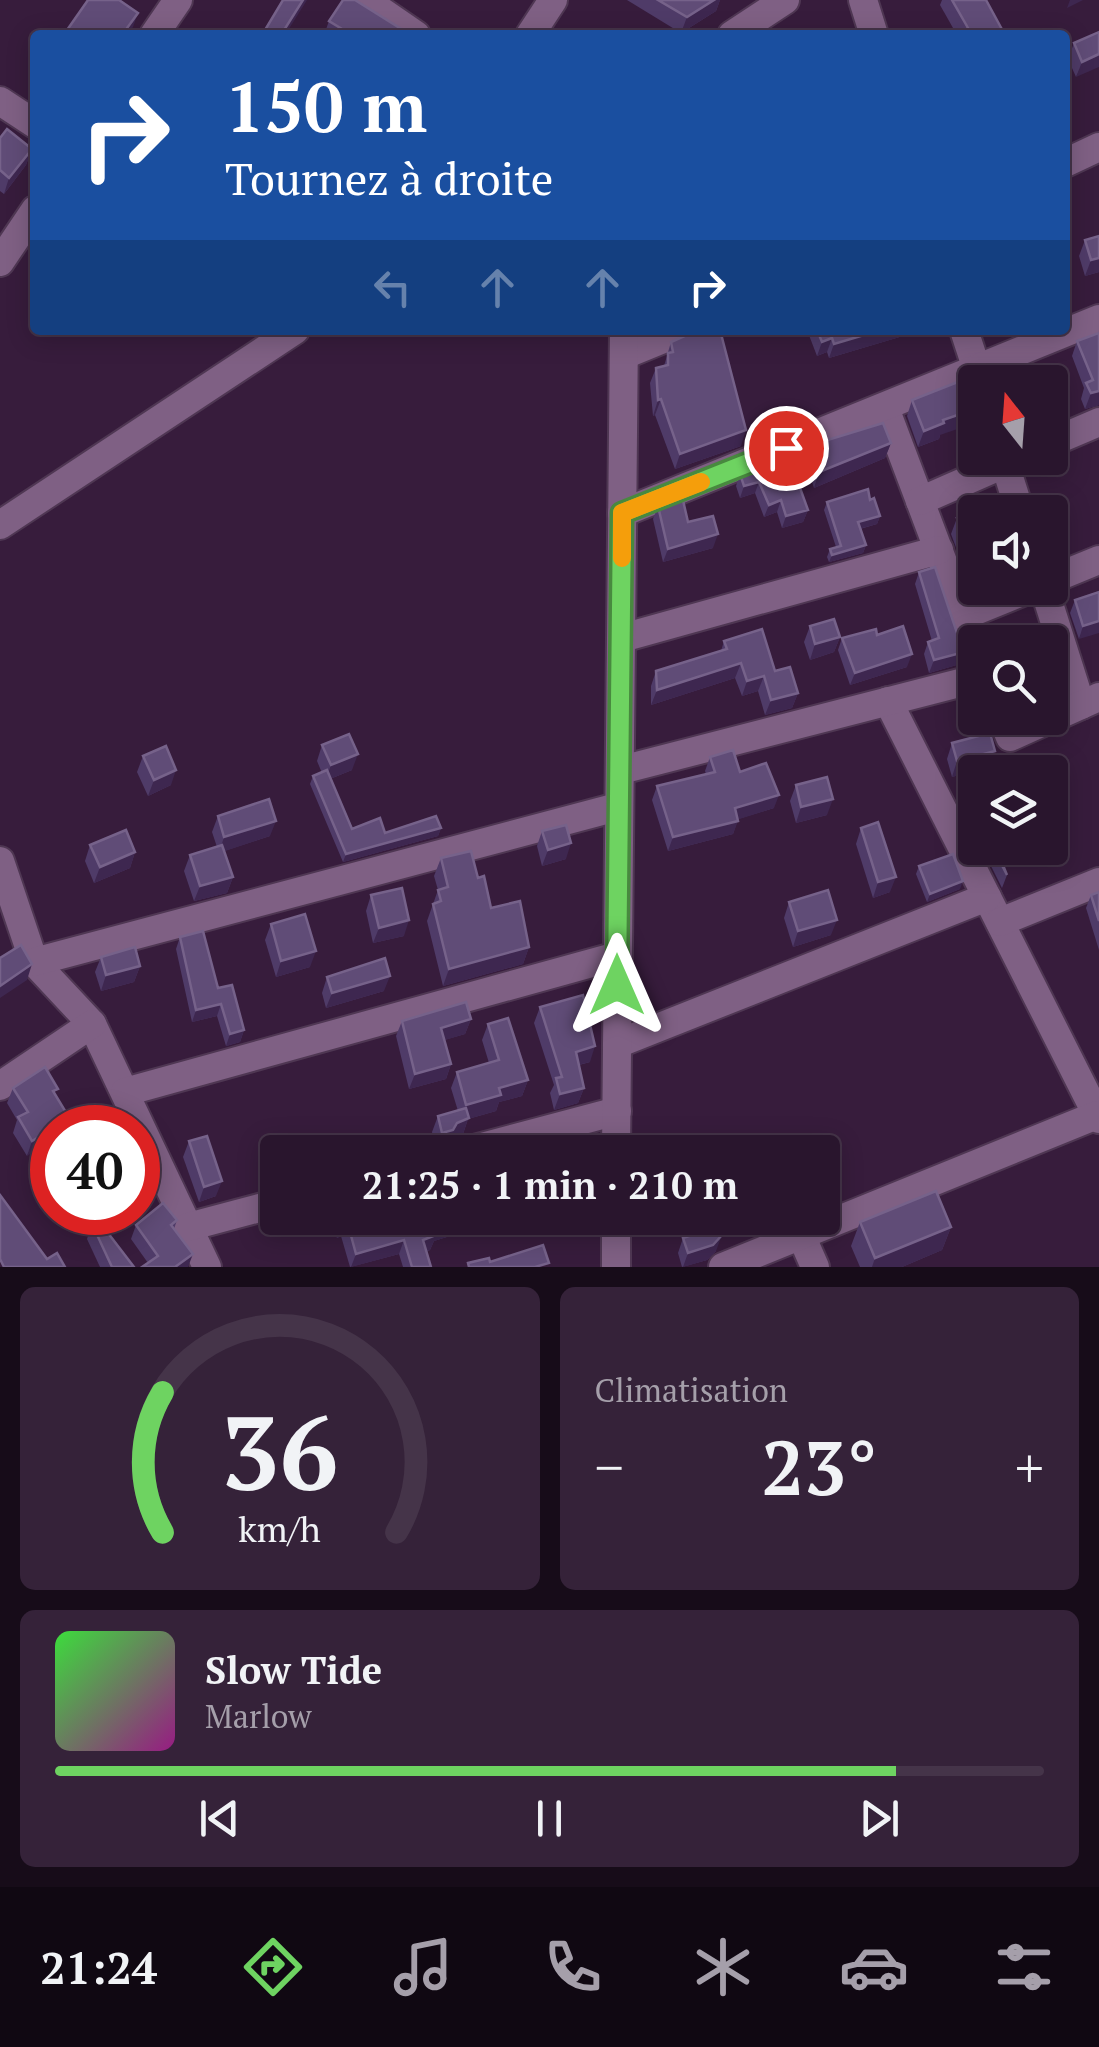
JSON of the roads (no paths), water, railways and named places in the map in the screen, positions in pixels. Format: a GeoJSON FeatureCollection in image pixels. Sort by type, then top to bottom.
{"type":"FeatureCollection","features":[{"type":"Feature","properties":{"kind":"street"},"geometry":{"type":"LineString","coordinates":[[365,0],[409,30]]}},
{"type":"Feature","properties":{"kind":"street"},"geometry":{"type":"LineString","coordinates":[[533,30],[553,0]]}},
{"type":"Feature","properties":{"kind":"street"},"geometry":{"type":"LineString","coordinates":[[740,30],[785,0]]}},
{"type":"Feature","properties":{"kind":"street"},"geometry":{"type":"LineString","coordinates":[[864,0],[873,30]]}},
{"type":"Feature","properties":{"kind":"street"},"geometry":{"type":"LineString","coordinates":[[0,101],[30,121]]}},
{"type":"Feature","properties":{"kind":"street"},"geometry":{"type":"LineString","coordinates":[[1070,160],[1099,147]]}},
{"type":"Feature","properties":{"kind":"street"},"geometry":{"type":"LineString","coordinates":[[0,262],[30,217]]}},
{"type":"Feature","properties":{"kind":"street"},"geometry":{"type":"LineString","coordinates":[[1070,333],[1099,319]]}},
{"type":"Feature","properties":{"kind":"street"},"geometry":{"type":"LineString","coordinates":[[0,524],[287,335]]}},
{"type":"Feature","properties":{"kind":"street"},"geometry":{"type":"LineString","coordinates":[[616,1135],[624,342],[660,335]]}},
{"type":"Feature","properties":{"kind":"street"},"geometry":{"type":"LineString","coordinates":[[966,335],[975,365]]}},
{"type":"Feature","properties":{"kind":"street"},"geometry":{"type":"LineString","coordinates":[[1004,365],[1066,335]]}},
{"type":"Feature","properties":{"kind":"street"},"geometry":{"type":"LineString","coordinates":[[622,513],[885,408],[958,384]]}},
{"type":"Feature","properties":{"kind":"street"},"geometry":{"type":"LineString","coordinates":[[885,408],[966,625]]}},
{"type":"Feature","properties":{"kind":"street"},"geometry":{"type":"LineString","coordinates":[[1068,436],[1099,422]]}},
{"type":"Feature","properties":{"kind":"street"},"geometry":{"type":"LineString","coordinates":[[920,500],[974,475]]}},
{"type":"Feature","properties":{"kind":"street"},"geometry":{"type":"LineString","coordinates":[[622,638],[938,550]]}},
{"type":"Feature","properties":{"kind":"street"},"geometry":{"type":"LineString","coordinates":[[1068,573],[1099,560]]}},
{"type":"Feature","properties":{"kind":"street"},"geometry":{"type":"LineString","coordinates":[[963,616],[990,605]]}},
{"type":"Feature","properties":{"kind":"street"},"geometry":{"type":"LineString","coordinates":[[1051,605],[1090,701]]}},
{"type":"Feature","properties":{"kind":"street"},"geometry":{"type":"LineString","coordinates":[[621,770],[958,683]]}},
{"type":"Feature","properties":{"kind":"street"},"geometry":{"type":"LineString","coordinates":[[723,1267],[1098,1117],[888,701]]}},
{"type":"Feature","properties":{"kind":"street"},"geometry":{"type":"LineString","coordinates":[[34,962],[617,807]]}},
{"type":"Feature","properties":{"kind":"street"},"geometry":{"type":"LineString","coordinates":[[0,861],[34,962],[92,1024],[207,1267]]}},
{"type":"Feature","properties":{"kind":"street"},"geometry":{"type":"LineString","coordinates":[[1000,922],[1099,882]]}},
{"type":"Feature","properties":{"kind":"street"},"geometry":{"type":"LineString","coordinates":[[617,1044],[987,897]]}},
{"type":"Feature","properties":{"kind":"street"},"geometry":{"type":"LineString","coordinates":[[124,1092],[617,956]]}},
{"type":"Feature","properties":{"kind":"street"},"geometry":{"type":"LineString","coordinates":[[0,1086],[92,1024]]}},
{"type":"Feature","properties":{"kind":"street"},"geometry":{"type":"LineString","coordinates":[[526,1135],[616,1111]]}},
{"type":"Feature","properties":{"kind":"street"},"geometry":{"type":"LineString","coordinates":[[188,1228],[260,1208]]}},
{"type":"Feature","properties":{"kind":"street"},"geometry":{"type":"LineString","coordinates":[[616,1235],[616,1267]]}},
{"type":"Feature","properties":{"kind":"street"},"geometry":{"type":"LineString","coordinates":[[801,1236],[815,1267]]}}]}
